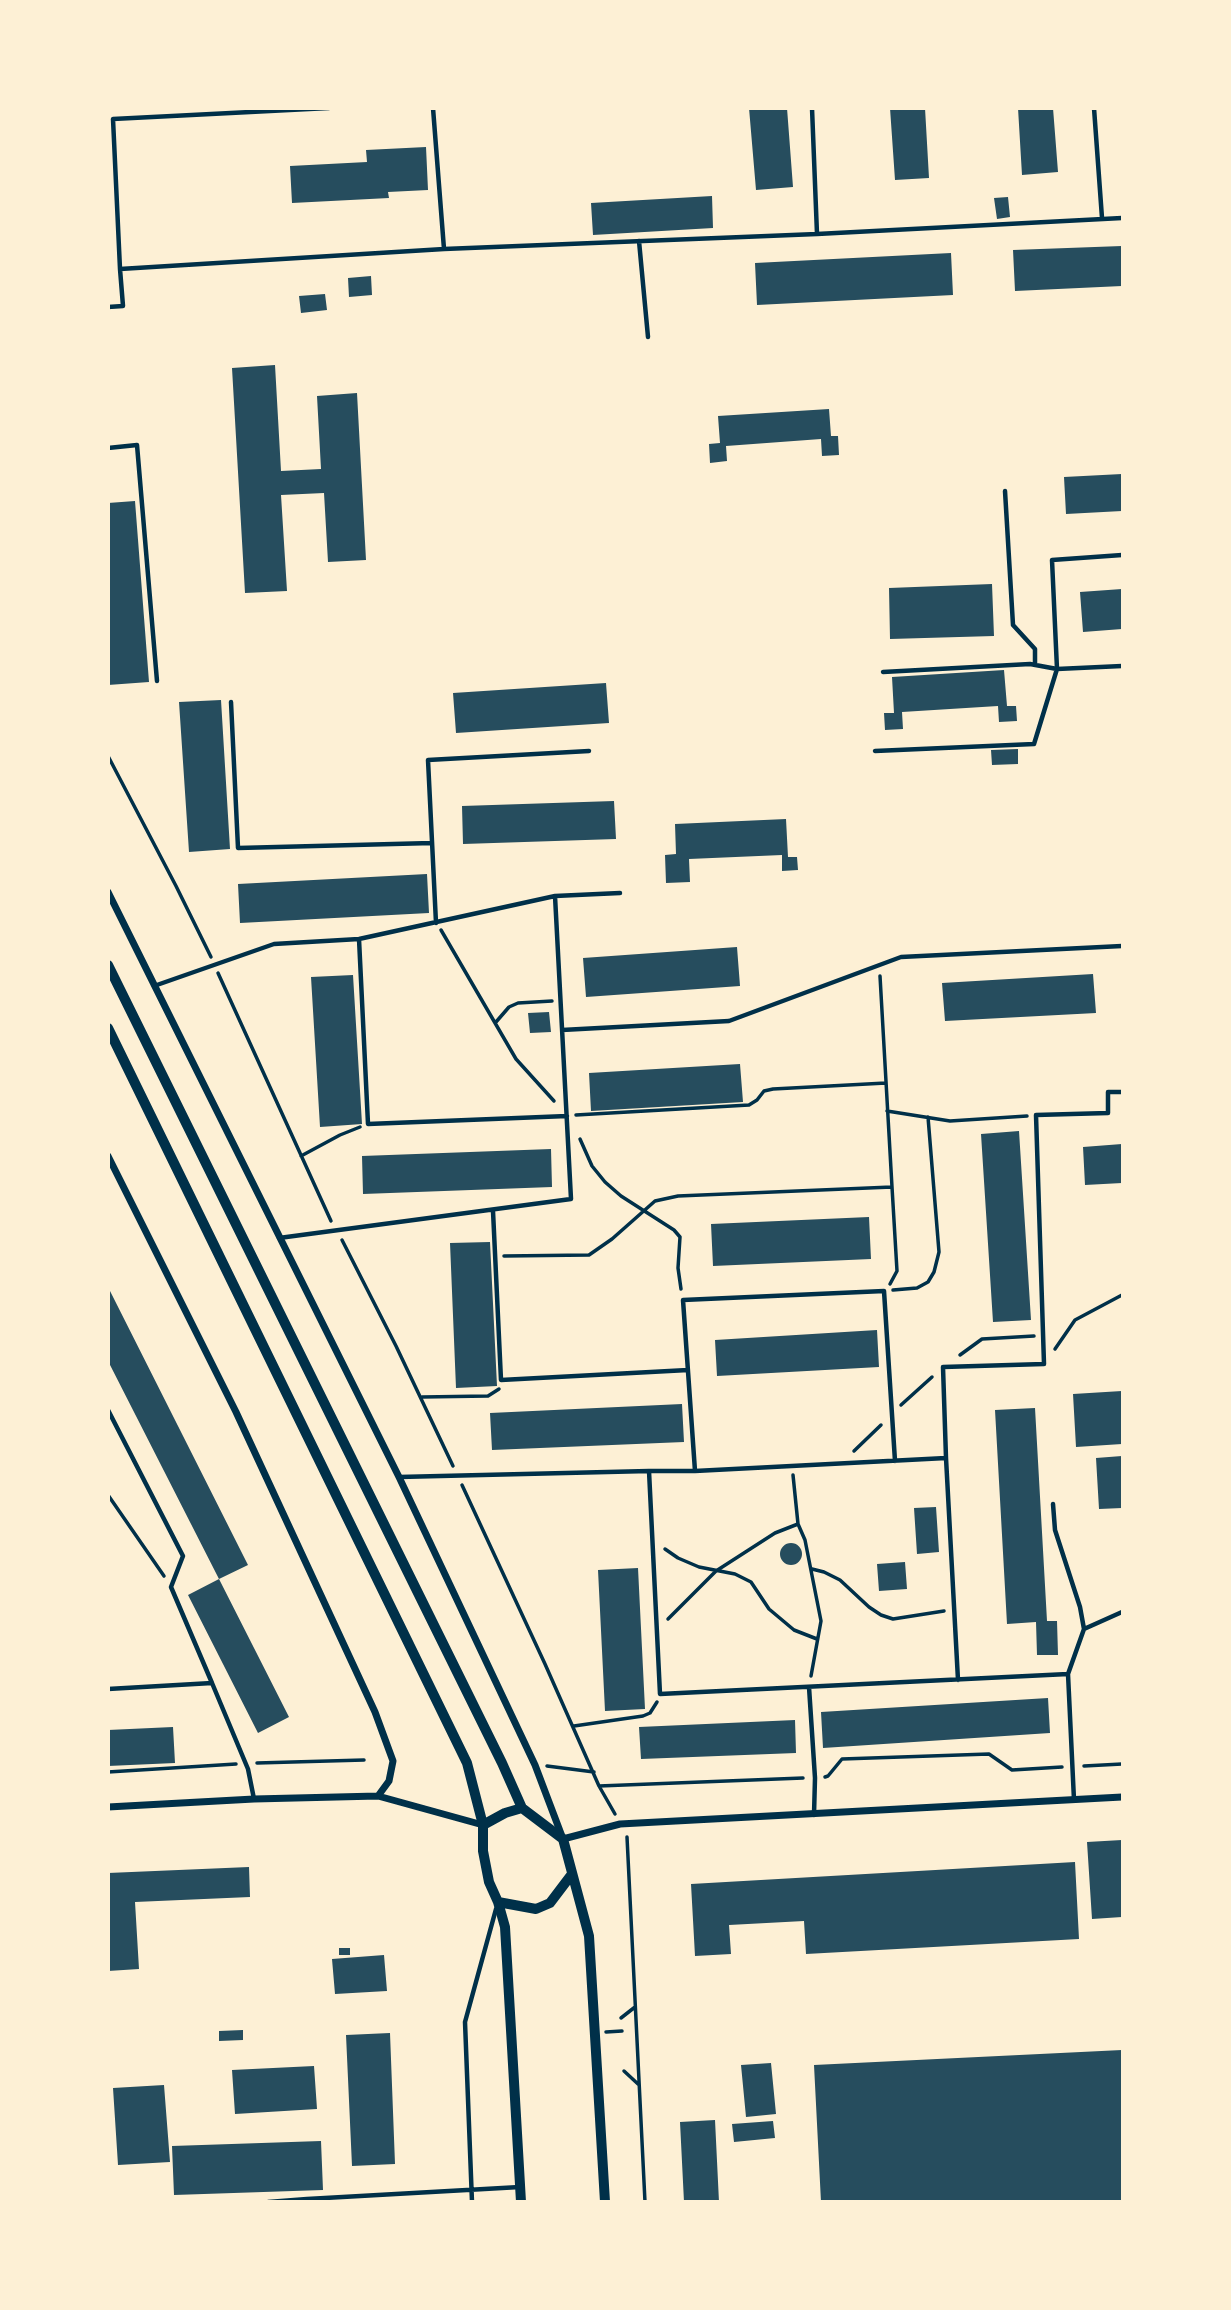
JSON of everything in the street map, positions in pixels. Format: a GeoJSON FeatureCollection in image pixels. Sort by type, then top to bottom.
{"type":"FeatureCollection","features":[{"type":"Feature","properties":{"kind":"street"},"geometry":{"type":"LineString","coordinates":[[108,892],[399,1477],[535,1765],[563,1839],[589,1936],[605,2202]]}},
{"type":"Feature","properties":{"kind":"street"},"geometry":{"type":"LineString","coordinates":[[108,965],[522,1808],[563,1839]]}},
{"type":"Feature","properties":{"kind":"street"},"geometry":{"type":"LineString","coordinates":[[108,1028],[467,1763],[482,1825],[483,1851],[489,1882],[505,1927],[521,2202]]}},
{"type":"Feature","properties":{"kind":"street"},"geometry":{"type":"LineString","coordinates":[[108,1156],[242,1424],[375,1712],[393,1761],[389,1781],[378,1796]]}},
{"type":"Feature","properties":{"kind":"street"},"geometry":{"type":"LineString","coordinates":[[108,1807],[378,1796],[482,1825],[505,1812],[522,1808]]}},
{"type":"Feature","properties":{"kind":"street"},"geometry":{"type":"LineString","coordinates":[[563,1839],[620,1824],[1122,1797]]}},
{"type":"Feature","properties":{"kind":"street"},"geometry":{"type":"LineString","coordinates":[[498,1902],[536,1909],[550,1903],[572,1874]]}},
{"type":"Feature","properties":{"kind":"lane"},"geometry":{"type":"LineString","coordinates":[[108,307],[123,306],[113,119],[329,108]]}},
{"type":"Feature","properties":{"kind":"lane"},"geometry":{"type":"LineString","coordinates":[[433,108],[444,248]]}},
{"type":"Feature","properties":{"kind":"lane"},"geometry":{"type":"LineString","coordinates":[[812,108],[817,234]]}},
{"type":"Feature","properties":{"kind":"lane"},"geometry":{"type":"LineString","coordinates":[[1094,108],[1102,218]]}},
{"type":"Feature","properties":{"kind":"lane"},"geometry":{"type":"LineString","coordinates":[[120,269],[444,248],[817,234],[1122,218]]}},
{"type":"Feature","properties":{"kind":"lane"},"geometry":{"type":"LineString","coordinates":[[639,241],[648,337]]}},
{"type":"Feature","properties":{"kind":"lane"},"geometry":{"type":"LineString","coordinates":[[108,448],[137,445],[157,681]]}},
{"type":"Feature","properties":{"kind":"lane"},"geometry":{"type":"LineString","coordinates":[[1005,491],[1013,625],[1035,649],[1035,665]]}},
{"type":"Feature","properties":{"kind":"lane"},"geometry":{"type":"LineString","coordinates":[[875,751],[1034,744],[1057,669],[1052,559],[1122,555]]}},
{"type":"Feature","properties":{"kind":"lane"},"geometry":{"type":"LineString","coordinates":[[883,673],[1035,665],[1057,669],[1122,666]]}},
{"type":"Feature","properties":{"kind":"lane"},"geometry":{"type":"LineString","coordinates":[[231,702],[238,848],[432,843]]}},
{"type":"Feature","properties":{"kind":"lane"},"geometry":{"type":"LineString","coordinates":[[436,923],[428,760],[589,751]]}},
{"type":"Feature","properties":{"kind":"lane"},"geometry":{"type":"LineString","coordinates":[[153,986],[274,944],[359,939],[555,897],[620,893]]}},
{"type":"Feature","properties":{"kind":"lane"},"geometry":{"type":"LineString","coordinates":[[278,1238],[571,1199],[555,897]]}},
{"type":"Feature","properties":{"kind":"lane"},"geometry":{"type":"LineString","coordinates":[[359,939],[368,1124],[567,1116]]}},
{"type":"Feature","properties":{"kind":"lane"},"geometry":{"type":"LineString","coordinates":[[562,1030],[729,1021],[901,957],[1122,946]]}},
{"type":"Feature","properties":{"kind":"lane"},"geometry":{"type":"LineString","coordinates":[[958,1680],[943,1367],[1044,1364],[1036,1115],[1108,1114],[1108,1092],[1122,1092]]}},
{"type":"Feature","properties":{"kind":"lane"},"geometry":{"type":"LineString","coordinates":[[493,1211],[501,1380],[688,1370]]}},
{"type":"Feature","properties":{"kind":"lane"},"geometry":{"type":"LineString","coordinates":[[695,1471],[683,1300],[884,1291],[895,1461]]}},
{"type":"Feature","properties":{"kind":"lane"},"geometry":{"type":"LineString","coordinates":[[108,1410],[183,1556],[171,1587],[248,1769],[254,1799]]}},
{"type":"Feature","properties":{"kind":"lane"},"geometry":{"type":"LineString","coordinates":[[399,1477],[695,1471],[946,1458]]}},
{"type":"Feature","properties":{"kind":"lane"},"geometry":{"type":"LineString","coordinates":[[649,1471],[660,1694],[1068,1674]]}},
{"type":"Feature","properties":{"kind":"lane"},"geometry":{"type":"LineString","coordinates":[[1053,1504],[1055,1530],[1080,1607],[1084,1629],[1068,1674],[1074,1800]]}},
{"type":"Feature","properties":{"kind":"lane"},"geometry":{"type":"LineString","coordinates":[[1084,1629],[1122,1612]]}},
{"type":"Feature","properties":{"kind":"lane"},"geometry":{"type":"LineString","coordinates":[[108,1689],[212,1683]]}},
{"type":"Feature","properties":{"kind":"lane"},"geometry":{"type":"LineString","coordinates":[[809,1687],[815,1778],[814,1815]]}},
{"type":"Feature","properties":{"kind":"lane"},"geometry":{"type":"LineString","coordinates":[[472,2202],[466,2022],[498,1902]]}},
{"type":"Feature","properties":{"kind":"lane"},"geometry":{"type":"LineString","coordinates":[[268,2202],[520,2187]]}},
{"type":"Feature","properties":{"kind":"path"},"geometry":{"type":"LineString","coordinates":[[108,756],[214,965],[301,1156],[421,1397],[574,1726],[599,1786],[626,1835],[645,2202]]}},
{"type":"Feature","properties":{"kind":"path"},"geometry":{"type":"LineString","coordinates":[[436,923],[516,1059],[567,1116],[592,1166],[621,1196],[674,1230],[680,1237],[678,1268],[683,1300]]}},
{"type":"Feature","properties":{"kind":"path"},"geometry":{"type":"LineString","coordinates":[[879,965],[897,1271],[884,1291]]}},
{"type":"Feature","properties":{"kind":"path"},"geometry":{"type":"LineString","coordinates":[[496,1023],[509,1007],[518,1003],[561,1000]]}},
{"type":"Feature","properties":{"kind":"path"},"geometry":{"type":"LineString","coordinates":[[567,1116],[749,1105],[764,1091],[773,1089],[886,1083]]}},
{"type":"Feature","properties":{"kind":"path"},"geometry":{"type":"LineString","coordinates":[[887,1111],[965,1121],[1036,1115]]}},
{"type":"Feature","properties":{"kind":"path"},"geometry":{"type":"LineString","coordinates":[[884,1291],[917,1288],[928,1282],[934,1272],[939,1252],[928,1118]]}},
{"type":"Feature","properties":{"kind":"path"},"geometry":{"type":"LineString","coordinates":[[301,1156],[340,1135],[368,1124]]}},
{"type":"Feature","properties":{"kind":"path"},"geometry":{"type":"LineString","coordinates":[[495,1256],[589,1255],[612,1239],[654,1200],[678,1196],[892,1187]]}},
{"type":"Feature","properties":{"kind":"path"},"geometry":{"type":"LineString","coordinates":[[1044,1364],[1075,1320],[1122,1295]]}},
{"type":"Feature","properties":{"kind":"path"},"geometry":{"type":"LineString","coordinates":[[421,1397],[488,1396],[497,1392],[501,1380]]}},
{"type":"Feature","properties":{"kind":"path"},"geometry":{"type":"LineString","coordinates":[[793,1466],[798,1524],[806,1540],[821,1621],[809,1687]]}},
{"type":"Feature","properties":{"kind":"path"},"geometry":{"type":"LineString","coordinates":[[108,1495],[171,1587]]}},
{"type":"Feature","properties":{"kind":"path"},"geometry":{"type":"LineString","coordinates":[[657,1634],[678,1607],[716,1571],[775,1533],[798,1524]]}},
{"type":"Feature","properties":{"kind":"path"},"geometry":{"type":"LineString","coordinates":[[652,1540],[678,1558],[699,1567],[735,1574],[751,1582],[769,1609],[794,1630],[817,1639]]}},
{"type":"Feature","properties":{"kind":"path"},"geometry":{"type":"LineString","coordinates":[[812,1569],[840,1580],[881,1615],[893,1619],[954,1609]]}},
{"type":"Feature","properties":{"kind":"path"},"geometry":{"type":"LineString","coordinates":[[574,1726],[643,1716],[650,1713],[660,1694]]}},
{"type":"Feature","properties":{"kind":"path"},"geometry":{"type":"LineString","coordinates":[[599,1786],[815,1778],[828,1776],[842,1759],[989,1754],[1012,1770],[1122,1764]]}},
{"type":"Feature","properties":{"kind":"path"},"geometry":{"type":"LineString","coordinates":[[545,1766],[594,1772]]}},
{"type":"Feature","properties":{"kind":"path"},"geometry":{"type":"LineString","coordinates":[[621,2018],[635,2007]]}},
{"type":"Feature","properties":{"kind":"path"},"geometry":{"type":"LineString","coordinates":[[624,2071],[639,2085]]}},
{"type":"Feature","properties":{"kind":"building"},"geometry":{"type":"Polygon","coordinates":[[[749,108],[787,108],[793,187],[756,190],[749,108]]]}},
{"type":"Feature","properties":{"kind":"building"},"geometry":{"type":"Polygon","coordinates":[[[890,108],[925,108],[929,178],[895,180],[890,108]]]}},
{"type":"Feature","properties":{"kind":"building"},"geometry":{"type":"Polygon","coordinates":[[[1018,108],[1053,108],[1058,172],[1022,175],[1018,108]]]}},
{"type":"Feature","properties":{"kind":"building"},"geometry":{"type":"Polygon","coordinates":[[[426,147],[428,190],[388,192],[389,198],[292,203],[290,166],[367,162],[366,150],[426,147]]]}},
{"type":"Feature","properties":{"kind":"building"},"geometry":{"type":"Polygon","coordinates":[[[712,196],[713,228],[593,235],[591,203],[712,196]]]}},
{"type":"Feature","properties":{"kind":"building"},"geometry":{"type":"Polygon","coordinates":[[[1008,197],[1010,217],[997,219],[994,198],[1008,197]]]}},
{"type":"Feature","properties":{"kind":"building"},"geometry":{"type":"Polygon","coordinates":[[[1122,246],[1122,286],[1015,291],[1013,250],[1122,246]]]}},
{"type":"Feature","properties":{"kind":"building"},"geometry":{"type":"Polygon","coordinates":[[[951,253],[953,295],[757,305],[755,263],[951,253]]]}},
{"type":"Feature","properties":{"kind":"building"},"geometry":{"type":"Polygon","coordinates":[[[371,276],[372,295],[349,297],[348,278],[371,276]]]}},
{"type":"Feature","properties":{"kind":"building"},"geometry":{"type":"Polygon","coordinates":[[[325,294],[327,310],[301,313],[299,296],[325,294]]]}},
{"type":"Feature","properties":{"kind":"building"},"geometry":{"type":"Polygon","coordinates":[[[275,365],[281,471],[321,469],[317,396],[357,393],[366,560],[328,562],[324,493],[281,495],[287,591],[245,593],[232,368],[275,365]]]}},
{"type":"Feature","properties":{"kind":"building"},"geometry":{"type":"Polygon","coordinates":[[[829,409],[831,436],[838,436],[839,455],[822,456],[821,439],[726,446],[727,461],[710,463],[709,444],[720,443],[718,416],[829,409]]]}},
{"type":"Feature","properties":{"kind":"building"},"geometry":{"type":"Polygon","coordinates":[[[1122,474],[1122,511],[1066,514],[1064,477],[1122,474]]]}},
{"type":"Feature","properties":{"kind":"building"},"geometry":{"type":"Polygon","coordinates":[[[135,501],[149,682],[108,685],[108,503],[135,501]]]}},
{"type":"Feature","properties":{"kind":"building"},"geometry":{"type":"Polygon","coordinates":[[[992,584],[994,636],[890,639],[889,588],[992,584]]]}},
{"type":"Feature","properties":{"kind":"building"},"geometry":{"type":"Polygon","coordinates":[[[1122,589],[1122,629],[1083,632],[1080,592],[1122,589]]]}},
{"type":"Feature","properties":{"kind":"building"},"geometry":{"type":"Polygon","coordinates":[[[1004,670],[1007,706],[1016,706],[1017,721],[999,722],[998,706],[902,712],[903,729],[885,730],[884,713],[894,713],[892,677],[1004,670]]]}},
{"type":"Feature","properties":{"kind":"building"},"geometry":{"type":"Polygon","coordinates":[[[606,683],[609,723],[456,733],[453,693],[606,683]]]}},
{"type":"Feature","properties":{"kind":"building"},"geometry":{"type":"Polygon","coordinates":[[[221,700],[230,849],[189,852],[179,702],[221,700]]]}},
{"type":"Feature","properties":{"kind":"building"},"geometry":{"type":"Polygon","coordinates":[[[1018,749],[1018,764],[992,765],[991,750],[1018,749]]]}},
{"type":"Feature","properties":{"kind":"building"},"geometry":{"type":"Polygon","coordinates":[[[614,801],[616,839],[463,844],[462,806],[614,801]]]}},
{"type":"Feature","properties":{"kind":"building"},"geometry":{"type":"Polygon","coordinates":[[[786,819],[788,857],[797,857],[798,870],[782,871],[782,855],[689,859],[690,882],[666,883],[665,855],[676,854],[675,824],[786,819]]]}},
{"type":"Feature","properties":{"kind":"building"},"geometry":{"type":"Polygon","coordinates":[[[427,874],[429,913],[240,923],[238,884],[427,874]]]}},
{"type":"Feature","properties":{"kind":"building"},"geometry":{"type":"Polygon","coordinates":[[[737,947],[740,986],[586,997],[583,958],[737,947]]]}},
{"type":"Feature","properties":{"kind":"building"},"geometry":{"type":"Polygon","coordinates":[[[1093,974],[1096,1013],[945,1021],[942,983],[1093,974]]]}},
{"type":"Feature","properties":{"kind":"building"},"geometry":{"type":"Polygon","coordinates":[[[353,975],[362,1124],[320,1127],[311,977],[353,975]]]}},
{"type":"Feature","properties":{"kind":"building"},"geometry":{"type":"Polygon","coordinates":[[[549,1012],[551,1032],[530,1033],[528,1013],[549,1012]]]}},
{"type":"Feature","properties":{"kind":"building"},"geometry":{"type":"Polygon","coordinates":[[[740,1064],[743,1102],[591,1111],[589,1073],[740,1064]]]}},
{"type":"Feature","properties":{"kind":"building"},"geometry":{"type":"Polygon","coordinates":[[[1019,1131],[1031,1320],[993,1322],[981,1134],[1019,1131]]]}},
{"type":"Feature","properties":{"kind":"building"},"geometry":{"type":"Polygon","coordinates":[[[1122,1144],[1122,1183],[1085,1185],[1083,1147],[1122,1144]]]}},
{"type":"Feature","properties":{"kind":"building"},"geometry":{"type":"Polygon","coordinates":[[[551,1149],[552,1187],[363,1194],[362,1156],[551,1149]]]}},
{"type":"Feature","properties":{"kind":"building"},"geometry":{"type":"Polygon","coordinates":[[[869,1217],[871,1259],[713,1266],[711,1224],[869,1217]]]}},
{"type":"Feature","properties":{"kind":"building"},"geometry":{"type":"Polygon","coordinates":[[[490,1242],[497,1386],[456,1388],[450,1243],[490,1242]]]}},
{"type":"Feature","properties":{"kind":"building"},"geometry":{"type":"Polygon","coordinates":[[[108,1287],[248,1565],[219,1579],[108,1361],[108,1287]]]}},
{"type":"Feature","properties":{"kind":"building"},"geometry":{"type":"Polygon","coordinates":[[[877,1330],[879,1367],[717,1376],[715,1340],[877,1330]]]}},
{"type":"Feature","properties":{"kind":"building"},"geometry":{"type":"Polygon","coordinates":[[[1122,1391],[1122,1444],[1076,1447],[1073,1394],[1122,1391]]]}},
{"type":"Feature","properties":{"kind":"building"},"geometry":{"type":"Polygon","coordinates":[[[682,1404],[684,1442],[492,1450],[490,1413],[682,1404]]]}},
{"type":"Feature","properties":{"kind":"building"},"geometry":{"type":"Polygon","coordinates":[[[1035,1408],[1047,1621],[1057,1621],[1058,1655],[1037,1655],[1036,1622],[1007,1624],[995,1410],[1035,1408]]]}},
{"type":"Feature","properties":{"kind":"building"},"geometry":{"type":"Polygon","coordinates":[[[1122,1456],[1122,1508],[1099,1509],[1096,1458],[1122,1456]]]}},
{"type":"Feature","properties":{"kind":"building"},"geometry":{"type":"Polygon","coordinates":[[[936,1507],[939,1552],[917,1554],[914,1508],[936,1507]]]}},
{"type":"Feature","properties":{"kind":"building"},"geometry":{"type":"Polygon","coordinates":[[[791,1543],[799,1546],[802,1554],[799,1562],[791,1565],[783,1562],[780,1554],[783,1546],[791,1543]]]}},
{"type":"Feature","properties":{"kind":"building"},"geometry":{"type":"Polygon","coordinates":[[[905,1562],[907,1589],[879,1591],[877,1564],[905,1562]]]}},
{"type":"Feature","properties":{"kind":"building"},"geometry":{"type":"Polygon","coordinates":[[[638,1568],[645,1709],[605,1711],[598,1570],[638,1568]]]}},
{"type":"Feature","properties":{"kind":"building"},"geometry":{"type":"Polygon","coordinates":[[[219,1579],[289,1717],[258,1733],[188,1595],[219,1579]]]}},
{"type":"Feature","properties":{"kind":"building"},"geometry":{"type":"Polygon","coordinates":[[[1048,1698],[1050,1733],[823,1748],[821,1712],[1048,1698]]]}},
{"type":"Feature","properties":{"kind":"building"},"geometry":{"type":"Polygon","coordinates":[[[795,1720],[796,1753],[641,1759],[639,1727],[795,1720]]]}},
{"type":"Feature","properties":{"kind":"building"},"geometry":{"type":"Polygon","coordinates":[[[173,1727],[175,1763],[108,1766],[108,1730],[173,1727]]]}},
{"type":"Feature","properties":{"kind":"building"},"geometry":{"type":"Polygon","coordinates":[[[1122,1840],[1122,1917],[1092,1919],[1087,1842],[1122,1840]]]}},
{"type":"Feature","properties":{"kind":"building"},"geometry":{"type":"Polygon","coordinates":[[[1075,1862],[1079,1939],[806,1954],[804,1921],[729,1925],[731,1954],[695,1956],[691,1884],[1075,1862]]]}},
{"type":"Feature","properties":{"kind":"building"},"geometry":{"type":"Polygon","coordinates":[[[249,1867],[250,1897],[135,1902],[139,1969],[108,1971],[108,1873],[249,1867]]]}},
{"type":"Feature","properties":{"kind":"building"},"geometry":{"type":"Polygon","coordinates":[[[339,1948],[350,1948],[350,1955],[339,1955],[339,1948]]]}},
{"type":"Feature","properties":{"kind":"building"},"geometry":{"type":"Polygon","coordinates":[[[384,1955],[387,1991],[335,1994],[332,1959],[384,1955]]]}},
{"type":"Feature","properties":{"kind":"building"},"geometry":{"type":"Polygon","coordinates":[[[243,2030],[243,2040],[219,2041],[219,2031],[243,2030]]]}},
{"type":"Feature","properties":{"kind":"building"},"geometry":{"type":"Polygon","coordinates":[[[390,2033],[395,2164],[352,2166],[346,2035],[390,2033]]]}},
{"type":"Feature","properties":{"kind":"building"},"geometry":{"type":"Polygon","coordinates":[[[1122,2050],[1122,2202],[821,2202],[814,2065],[1122,2050]]]}},
{"type":"Feature","properties":{"kind":"building"},"geometry":{"type":"Polygon","coordinates":[[[771,2063],[776,2114],[746,2117],[741,2065],[771,2063]]]}},
{"type":"Feature","properties":{"kind":"building"},"geometry":{"type":"Polygon","coordinates":[[[314,2066],[317,2109],[235,2114],[232,2070],[314,2066]]]}},
{"type":"Feature","properties":{"kind":"building"},"geometry":{"type":"Polygon","coordinates":[[[164,2085],[170,2162],[118,2165],[113,2088],[164,2085]]]}},
{"type":"Feature","properties":{"kind":"building"},"geometry":{"type":"Polygon","coordinates":[[[715,2120],[719,2202],[684,2202],[680,2122],[715,2120]]]}},
{"type":"Feature","properties":{"kind":"building"},"geometry":{"type":"Polygon","coordinates":[[[773,2121],[775,2138],[734,2142],[732,2124],[773,2121]]]}},
{"type":"Feature","properties":{"kind":"building"},"geometry":{"type":"Polygon","coordinates":[[[321,2141],[323,2190],[174,2195],[172,2146],[321,2141]]]}}]}
